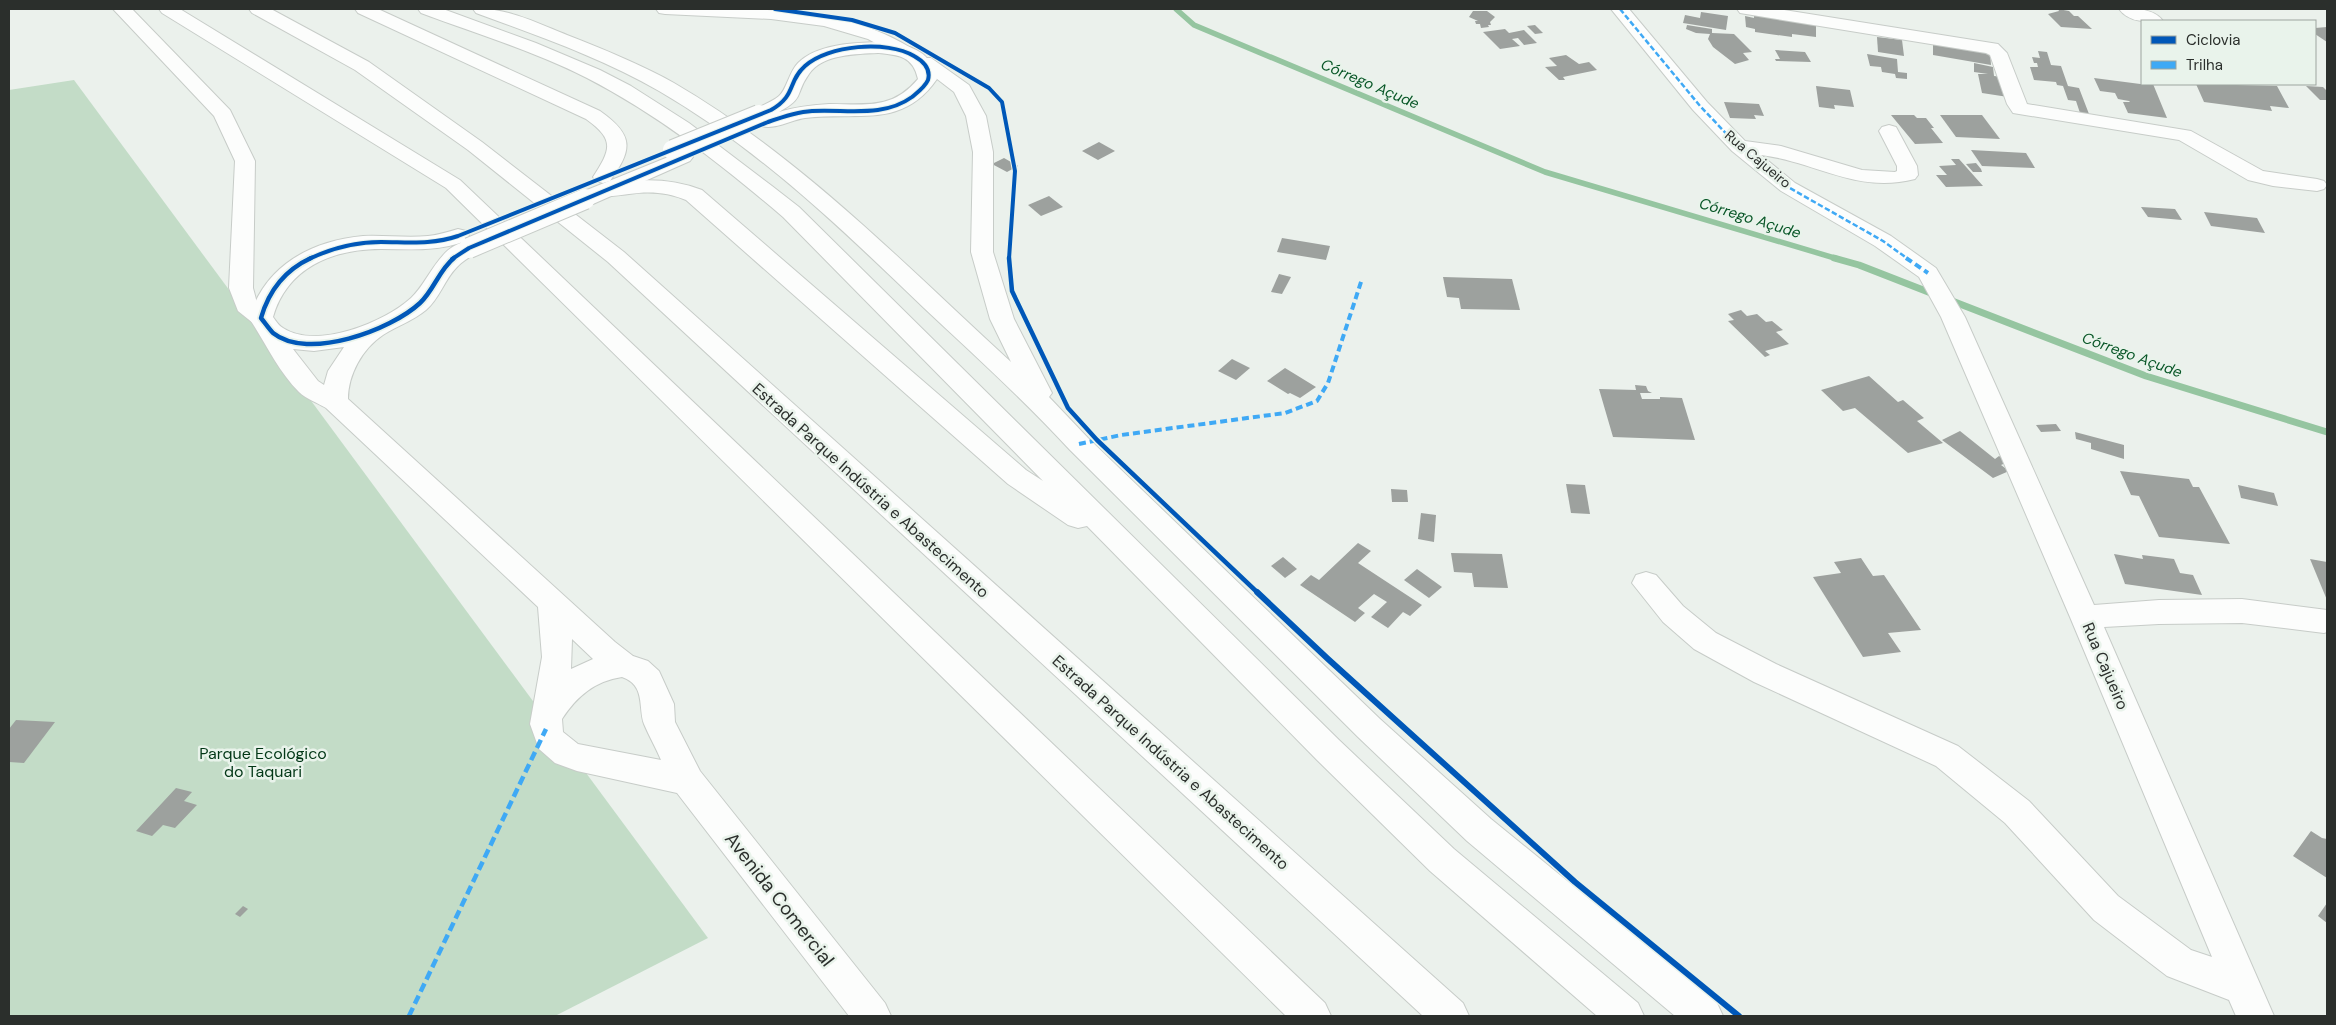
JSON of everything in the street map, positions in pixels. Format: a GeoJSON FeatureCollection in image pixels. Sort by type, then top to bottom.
{"type":"FeatureCollection","features":[{"type":"Feature","properties":{"kind":"main road"},"geometry":{"type":"LineString","coordinates":[[122,9],[223,114],[246,161],[241,288],[246,306],[266,325],[288,340],[309,344],[338,340],[373,331],[399,318],[420,303],[441,269],[457,254],[463,242]]}},
{"type":"Feature","properties":{"kind":"main road"},"geometry":{"type":"LineString","coordinates":[[168,9],[453,184],[1312,1016]]}},
{"type":"Feature","properties":{"kind":"main road","name":"Estrada Parque Indústria e Abastecimento"},"geometry":{"type":"LineString","coordinates":[[258,9],[362,66],[475,146],[616,258],[1450,1016]]}},
{"type":"Feature","properties":{"kind":"main road"},"geometry":{"type":"LineString","coordinates":[[364,9],[593,115],[609,125],[615,133],[618,151],[614,162],[591,189]]}},
{"type":"Feature","properties":{"kind":"main road"},"geometry":{"type":"LineString","coordinates":[[427,9],[564,60],[637,98],[692,134],[745,174],[798,218],[1130,554],[1442,860],[1625,1016]]}},
{"type":"Feature","properties":{"kind":"main road"},"geometry":{"type":"LineString","coordinates":[[482,9],[606,57],[665,86],[723,123],[774,160],[820,198],[1048,410],[1086,451],[1355,714],[1479,830],[1704,1016]]}},
{"type":"Feature","properties":{"kind":"main road"},"geometry":{"type":"LineString","coordinates":[[665,9],[780,16],[835,24],[875,36],[914,57],[962,89],[976,116],[983,152],[982,252],[1002,319],[1048,410]]}},
{"type":"Feature","properties":{"kind":"main road","name":"Rua Cajueiro"},"geometry":{"type":"LineString","coordinates":[[1620,9],[1700,106],[1739,147],[1788,187],[1883,241],[1928,273],[1954,317],[2085,617],[2255,1016]]}},
{"type":"Feature","properties":{"kind":"main road"},"geometry":{"type":"LineString","coordinates":[[1746,9],[1992,48],[1998,53],[2020,109],[2184,135],[2198,140],[2260,177],[2317,185]]}},
{"type":"Feature","properties":{"kind":"main road"},"geometry":{"type":"LineString","coordinates":[[2128,9],[2152,20]]}},
{"type":"Feature","properties":{"kind":"main road"},"geometry":{"type":"LineString","coordinates":[[266,325],[263,305],[278,281],[299,265],[324,252],[362,243],[429,244],[463,242],[763,118],[814,111],[868,112],[901,103],[913,97],[928,79],[928,71],[914,57],[875,47],[838,51],[823,56],[802,68],[788,99],[763,118]]}},
{"type":"Feature","properties":{"kind":"main road"},"geometry":{"type":"LineString","coordinates":[[1739,147],[1778,152],[1871,177],[1902,177],[1908,174],[1907,166],[1889,131]]}},
{"type":"Feature","properties":{"kind":"main road"},"geometry":{"type":"LineString","coordinates":[[591,189],[650,186],[684,190],[694,195],[1017,477],[1130,554]]}},
{"type":"Feature","properties":{"kind":"main road","name":"Avenida Comercial"},"geometry":{"type":"LineString","coordinates":[[266,325],[287,360],[309,387],[335,402],[604,652],[622,665],[636,670],[648,680],[658,704],[659,722],[688,781],[872,1016]]}},
{"type":"Feature","properties":{"kind":"main road"},"geometry":{"type":"LineString","coordinates":[[335,402],[334,388],[337,375],[357,348],[373,331]]}},
{"type":"Feature","properties":{"kind":"main road"},"geometry":{"type":"LineString","coordinates":[[1646,583],[1673,614],[1705,641],[1765,674],[1947,756],[2017,812],[2106,908],[2180,964],[2242,986]]}},
{"type":"Feature","properties":{"kind":"main road"},"geometry":{"type":"LineString","coordinates":[[552,604],[557,636],[557,654],[546,729],[552,741],[560,751],[588,761],[620,765],[688,781]]}},
{"type":"Feature","properties":{"kind":"main road"},"geometry":{"type":"LineString","coordinates":[[2085,617],[2159,612],[2242,611],[2324,621]]}},
{"type":"Feature","properties":{"kind":"main road"},"geometry":{"type":"LineString","coordinates":[[548,713],[557,698],[582,676],[596,670],[622,665]]}},
{"type":"Feature","properties":{"kind":"green space","name":"Parque Ecológico do Taquari"},"geometry":{"type":"Polygon","coordinates":[[[74,80],[708,938],[555,1016],[9,1016],[9,90],[74,80]]]}},
{"type":"Feature","properties":{"kind":"building"},"geometry":{"type":"Polygon","coordinates":[[[2058,9],[2069,11],[2074,16],[2078,16],[2092,29],[2061,27],[2048,14],[2059,11],[2058,9]]]}},
{"type":"Feature","properties":{"kind":"building"},"geometry":{"type":"Polygon","coordinates":[[[1473,11],[1487,11],[1495,17],[1490,22],[1491,25],[1481,28],[1480,24],[1476,24],[1475,21],[1478,21],[1469,17],[1473,11]]]}},
{"type":"Feature","properties":{"kind":"building"},"geometry":{"type":"Polygon","coordinates":[[[1701,12],[1728,16],[1726,30],[1683,23],[1685,15],[1700,18],[1701,12]]]}},
{"type":"Feature","properties":{"kind":"building"},"geometry":{"type":"Polygon","coordinates":[[[1754,13],[1816,25],[1816,37],[1792,34],[1792,37],[1755,32],[1755,29],[1746,27],[1745,16],[1754,18],[1754,13]]]}},
{"type":"Feature","properties":{"kind":"building"},"geometry":{"type":"Polygon","coordinates":[[[1535,25],[1543,33],[1535,34],[1527,26],[1535,25]]]}},
{"type":"Feature","properties":{"kind":"building"},"geometry":{"type":"Polygon","coordinates":[[[1687,25],[1712,29],[1712,33],[1734,34],[1752,52],[1743,53],[1749,60],[1735,64],[1713,47],[1708,39],[1710,34],[1696,33],[1686,29],[1687,25]]]}},
{"type":"Feature","properties":{"kind":"building"},"geometry":{"type":"Polygon","coordinates":[[[2327,27],[2327,42],[2316,35],[2316,28],[2327,27]]]}},
{"type":"Feature","properties":{"kind":"building"},"geometry":{"type":"Polygon","coordinates":[[[1505,29],[1509,33],[1524,30],[1537,43],[1524,45],[1518,38],[1512,39],[1520,46],[1500,49],[1483,32],[1505,29]]]}},
{"type":"Feature","properties":{"kind":"building"},"geometry":{"type":"Polygon","coordinates":[[[1877,37],[1902,40],[1904,56],[1878,52],[1877,37]]]}},
{"type":"Feature","properties":{"kind":"building"},"geometry":{"type":"Polygon","coordinates":[[[1933,42],[1990,52],[1991,65],[1933,55],[1933,42]]]}},
{"type":"Feature","properties":{"kind":"building"},"geometry":{"type":"Polygon","coordinates":[[[1775,50],[1805,52],[1811,62],[1776,61],[1775,59],[1780,59],[1775,50]]]}},
{"type":"Feature","properties":{"kind":"building"},"geometry":{"type":"Polygon","coordinates":[[[2038,51],[2047,52],[2051,65],[2061,66],[2068,86],[2079,88],[2089,114],[2080,113],[2076,101],[2068,100],[2063,86],[2057,85],[2056,82],[2034,80],[2030,67],[2038,67],[2032,57],[2040,58],[2038,51]]]}},
{"type":"Feature","properties":{"kind":"building"},"geometry":{"type":"Polygon","coordinates":[[[1867,54],[1897,59],[1898,72],[1907,73],[1907,79],[1896,78],[1895,74],[1882,72],[1881,67],[1870,66],[1867,54]]]}},
{"type":"Feature","properties":{"kind":"building"},"geometry":{"type":"Polygon","coordinates":[[[1566,55],[1579,64],[1589,62],[1597,70],[1563,77],[1565,80],[1559,80],[1545,67],[1557,66],[1549,58],[1566,55]]]}},
{"type":"Feature","properties":{"kind":"building"},"geometry":{"type":"Polygon","coordinates":[[[1974,63],[1993,67],[1994,76],[2002,77],[2008,97],[1982,93],[1978,74],[1988,74],[1974,72],[1974,63]]]}},
{"type":"Feature","properties":{"kind":"building"},"geometry":{"type":"Polygon","coordinates":[[[2094,78],[2153,85],[2167,118],[2128,113],[2123,102],[2129,101],[2118,99],[2115,93],[2100,91],[2094,78]]]}},
{"type":"Feature","properties":{"kind":"building"},"geometry":{"type":"Polygon","coordinates":[[[2196,85],[2277,86],[2289,108],[2270,106],[2272,111],[2204,102],[2196,85]]]}},
{"type":"Feature","properties":{"kind":"building"},"geometry":{"type":"Polygon","coordinates":[[[1816,86],[1850,90],[1854,107],[1834,105],[1835,109],[1819,107],[1816,86]]]}},
{"type":"Feature","properties":{"kind":"building"},"geometry":{"type":"Polygon","coordinates":[[[2306,86],[2323,87],[2327,91],[2327,100],[2320,100],[2306,86]]]}},
{"type":"Feature","properties":{"kind":"building"},"geometry":{"type":"Polygon","coordinates":[[[1724,102],[1759,104],[1764,116],[1754,115],[1756,119],[1730,118],[1724,102]]]}},
{"type":"Feature","properties":{"kind":"building"},"geometry":{"type":"Polygon","coordinates":[[[1891,115],[1914,115],[1917,118],[1926,118],[1943,143],[1915,144],[1891,115]]]}},
{"type":"Feature","properties":{"kind":"building"},"geometry":{"type":"Polygon","coordinates":[[[1940,115],[1982,115],[2000,139],[1956,137],[1940,115]]]}},
{"type":"Feature","properties":{"kind":"building"},"geometry":{"type":"Polygon","coordinates":[[[1099,142],[1115,151],[1098,160],[1082,151],[1099,142]]]}},
{"type":"Feature","properties":{"kind":"building"},"geometry":{"type":"Polygon","coordinates":[[[1971,150],[2026,153],[2035,168],[1982,166],[1971,150]]]}},
{"type":"Feature","properties":{"kind":"building"},"geometry":{"type":"Polygon","coordinates":[[[1004,158],[1018,166],[1007,172],[992,164],[1004,158]]]}},
{"type":"Feature","properties":{"kind":"building"},"geometry":{"type":"Polygon","coordinates":[[[1951,159],[1959,159],[1983,186],[1946,187],[1936,175],[1947,175],[1939,166],[1956,165],[1951,159]]]}},
{"type":"Feature","properties":{"kind":"building"},"geometry":{"type":"Polygon","coordinates":[[[1976,163],[1982,172],[1973,172],[1966,164],[1976,163]]]}},
{"type":"Feature","properties":{"kind":"building"},"geometry":{"type":"Polygon","coordinates":[[[1049,196],[1063,207],[1041,216],[1028,205],[1049,196]]]}},
{"type":"Feature","properties":{"kind":"building"},"geometry":{"type":"Polygon","coordinates":[[[2141,207],[2175,209],[2182,220],[2148,217],[2141,207]]]}},
{"type":"Feature","properties":{"kind":"building"},"geometry":{"type":"Polygon","coordinates":[[[2204,212],[2257,218],[2265,233],[2211,226],[2204,212]]]}},
{"type":"Feature","properties":{"kind":"building"},"geometry":{"type":"Polygon","coordinates":[[[1282,238],[1330,246],[1326,260],[1277,252],[1282,238]]]}},
{"type":"Feature","properties":{"kind":"building"},"geometry":{"type":"Polygon","coordinates":[[[1279,274],[1291,277],[1282,294],[1271,292],[1279,274]]]}},
{"type":"Feature","properties":{"kind":"building"},"geometry":{"type":"Polygon","coordinates":[[[1443,277],[1512,279],[1520,310],[1461,309],[1459,298],[1447,297],[1443,277]]]}},
{"type":"Feature","properties":{"kind":"building"},"geometry":{"type":"Polygon","coordinates":[[[1741,310],[1747,316],[1757,314],[1766,322],[1772,321],[1783,330],[1776,332],[1789,344],[1765,351],[1770,355],[1765,357],[1728,321],[1734,320],[1728,314],[1741,310]]]}},
{"type":"Feature","properties":{"kind":"building"},"geometry":{"type":"Polygon","coordinates":[[[1232,359],[1250,368],[1236,380],[1218,371],[1232,359]]]}},
{"type":"Feature","properties":{"kind":"building"},"geometry":{"type":"Polygon","coordinates":[[[1285,368],[1316,387],[1300,398],[1290,393],[1288,394],[1267,381],[1285,368]]]}},
{"type":"Feature","properties":{"kind":"building"},"geometry":{"type":"Polygon","coordinates":[[[1869,376],[1898,402],[1903,400],[1924,418],[1917,421],[1943,443],[1908,453],[1855,408],[1843,411],[1821,390],[1869,376]]]}},
{"type":"Feature","properties":{"kind":"building"},"geometry":{"type":"Polygon","coordinates":[[[1635,385],[1646,386],[1648,391],[1652,393],[1640,393],[1642,399],[1660,399],[1660,397],[1682,398],[1695,440],[1613,437],[1599,389],[1636,390],[1635,385]]]}},
{"type":"Feature","properties":{"kind":"building"},"geometry":{"type":"Polygon","coordinates":[[[2056,424],[2061,431],[2041,432],[2036,425],[2056,424]]]}},
{"type":"Feature","properties":{"kind":"building"},"geometry":{"type":"Polygon","coordinates":[[[1960,431],[1995,459],[1999,456],[2008,462],[2001,465],[2009,471],[1993,478],[1942,440],[1960,431]]]}},
{"type":"Feature","properties":{"kind":"building"},"geometry":{"type":"Polygon","coordinates":[[[2075,432],[2124,445],[2124,459],[2091,449],[2091,443],[2076,439],[2075,432]]]}},
{"type":"Feature","properties":{"kind":"building"},"geometry":{"type":"Polygon","coordinates":[[[2120,471],[2189,479],[2193,487],[2199,487],[2230,544],[2159,537],[2139,496],[2131,495],[2120,471]]]}},
{"type":"Feature","properties":{"kind":"building"},"geometry":{"type":"Polygon","coordinates":[[[1566,484],[1585,485],[1590,514],[1571,513],[1566,484]]]}},
{"type":"Feature","properties":{"kind":"building"},"geometry":{"type":"Polygon","coordinates":[[[2238,485],[2274,493],[2278,506],[2241,498],[2238,485]]]}},
{"type":"Feature","properties":{"kind":"building"},"geometry":{"type":"Polygon","coordinates":[[[1391,489],[1407,490],[1408,502],[1392,502],[1391,489]]]}},
{"type":"Feature","properties":{"kind":"building"},"geometry":{"type":"Polygon","coordinates":[[[1421,513],[1436,515],[1434,542],[1418,539],[1421,513]]]}},
{"type":"Feature","properties":{"kind":"building"},"geometry":{"type":"Polygon","coordinates":[[[1358,543],[1371,551],[1358,563],[1422,605],[1410,616],[1403,612],[1388,628],[1371,617],[1387,602],[1374,594],[1358,608],[1365,613],[1355,622],[1300,585],[1311,575],[1319,580],[1358,543]]]}},
{"type":"Feature","properties":{"kind":"building"},"geometry":{"type":"Polygon","coordinates":[[[1451,553],[1502,554],[1508,588],[1474,587],[1472,573],[1454,572],[1451,553]]]}},
{"type":"Feature","properties":{"kind":"building"},"geometry":{"type":"Polygon","coordinates":[[[2114,554],[2143,559],[2142,555],[2174,559],[2180,573],[2193,575],[2202,595],[2125,584],[2114,554]]]}},
{"type":"Feature","properties":{"kind":"building"},"geometry":{"type":"Polygon","coordinates":[[[1283,557],[1297,569],[1285,578],[1271,566],[1283,557]]]}},
{"type":"Feature","properties":{"kind":"building"},"geometry":{"type":"Polygon","coordinates":[[[1861,558],[1873,576],[1884,575],[1921,630],[1888,633],[1901,652],[1863,657],[1813,577],[1841,573],[1834,562],[1861,558]]]}},
{"type":"Feature","properties":{"kind":"building"},"geometry":{"type":"Polygon","coordinates":[[[2310,559],[2327,562],[2327,600],[2310,559]]]}},
{"type":"Feature","properties":{"kind":"building"},"geometry":{"type":"Polygon","coordinates":[[[1417,569],[1442,587],[1429,598],[1404,580],[1417,569]]]}},
{"type":"Feature","properties":{"kind":"building"},"geometry":{"type":"Polygon","coordinates":[[[16,720],[55,722],[24,763],[9,762],[9,729],[16,720]]]}},
{"type":"Feature","properties":{"kind":"building"},"geometry":{"type":"Polygon","coordinates":[[[176,788],[192,792],[184,801],[197,805],[175,828],[163,825],[152,836],[136,831],[176,788]]]}},
{"type":"Feature","properties":{"kind":"building"},"geometry":{"type":"Polygon","coordinates":[[[2311,831],[2327,839],[2327,878],[2293,856],[2311,831]]]}},
{"type":"Feature","properties":{"kind":"building"},"geometry":{"type":"Polygon","coordinates":[[[2327,903],[2327,923],[2318,916],[2327,903]]]}},
{"type":"Feature","properties":{"kind":"building"},"geometry":{"type":"Polygon","coordinates":[[[243,906],[248,909],[240,917],[235,914],[243,906]]]}},
{"type":"Feature","properties":{"kind":"waterway","name":"Córrego Açude"},"geometry":{"type":"LineString","coordinates":[[1176,9],[1194,25],[1545,172],[1838,259]]}},
{"type":"Feature","properties":{"kind":"waterway","name":"Córrego Açude"},"geometry":{"type":"LineString","coordinates":[[1834,258],[1859,265],[1936,295]]}},
{"type":"Feature","properties":{"kind":"waterway","name":"Córrego Açude"},"geometry":{"type":"LineString","coordinates":[[1947,299],[2146,376],[2327,432]]}},
{"type":"Feature","properties":{"kind":"marked path"},"geometry":{"type":"LineString","coordinates":[[1620,9],[1700,106],[1739,147],[1788,187],[1883,241],[1928,273]]}},
{"type":"Feature","properties":{"kind":"marked path"},"geometry":{"type":"LineString","coordinates":[[1079,444],[1121,435],[1285,413],[1317,401],[1328,383],[1362,279]]}},
{"type":"Feature","properties":{"kind":"marked path"},"geometry":{"type":"LineString","coordinates":[[409,1016],[546,729]]}},
{"type":"Feature","properties":{"kind":"cycle path"},"geometry":{"type":"LineString","coordinates":[[775,9],[793,10],[852,20],[895,33],[989,88],[1002,102],[1015,171],[1013,222],[1008,250],[1012,291],[1068,408],[1097,440],[1328,659],[1575,882],[1739,1016]]}},
{"type":"Feature","properties":{"kind":"cycle path"},"geometry":{"type":"LineString","coordinates":[[875,47],[891,48],[911,54],[919,59],[926,66],[929,76],[925,85],[905,102],[880,110],[807,112],[768,122],[469,248],[450,261],[426,297],[419,304],[384,326],[362,335],[314,344],[292,341],[274,333],[261,318],[266,300],[276,284],[289,271],[305,260],[323,252],[360,243],[427,243],[458,236],[771,110],[787,98],[797,75],[804,67],[822,55],[855,48],[875,47]]}}]}
